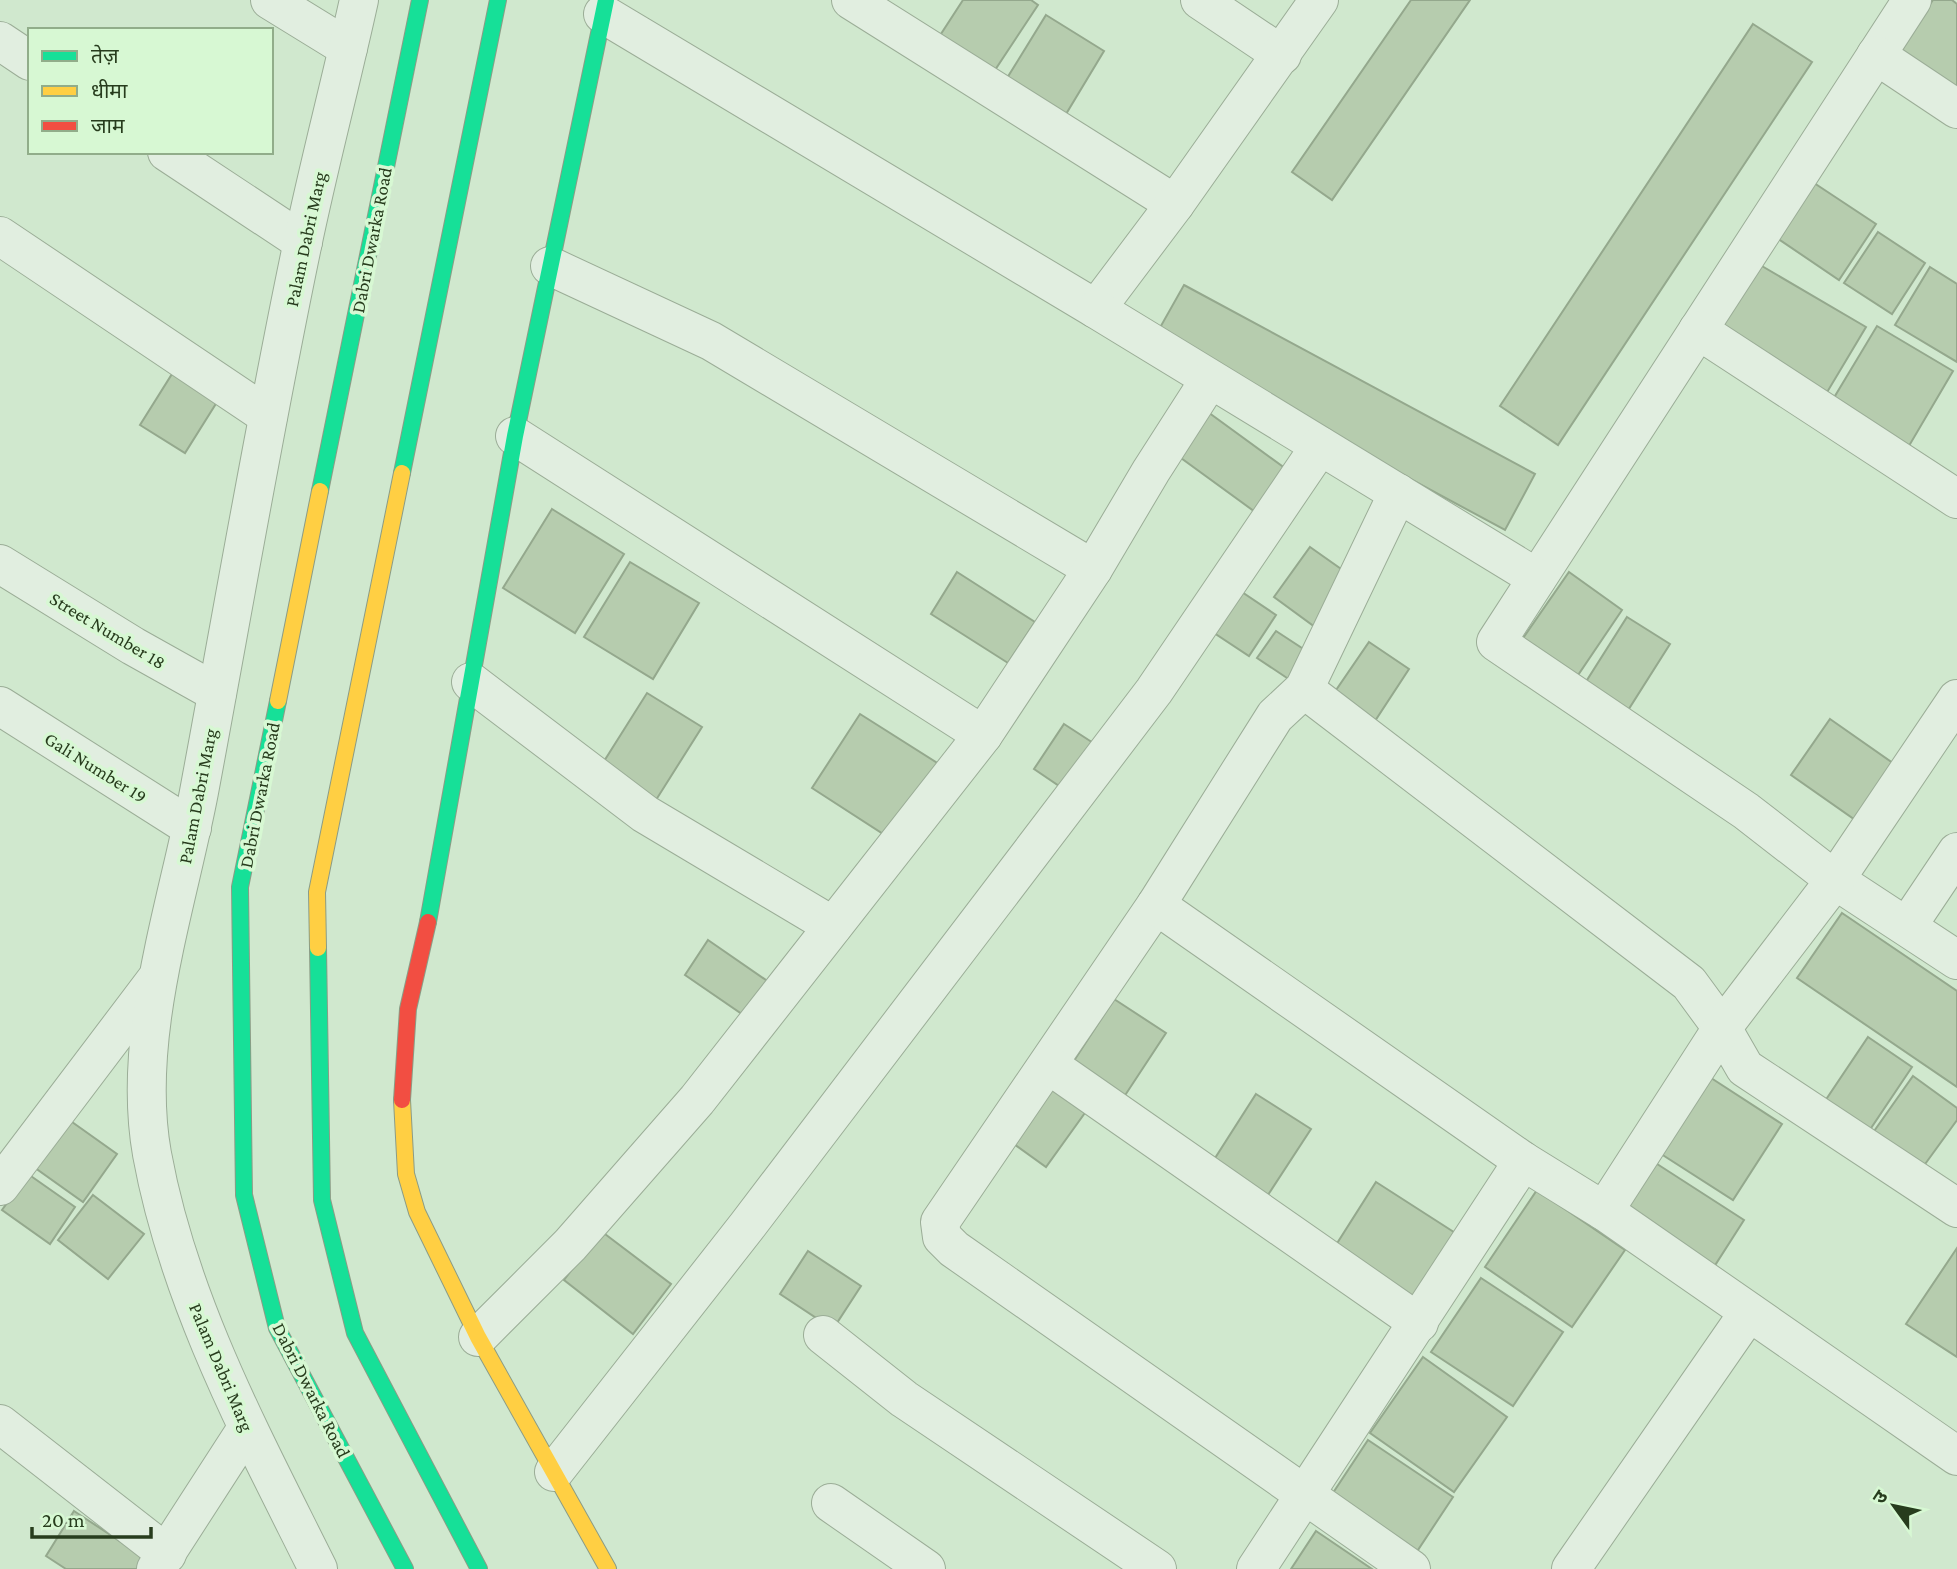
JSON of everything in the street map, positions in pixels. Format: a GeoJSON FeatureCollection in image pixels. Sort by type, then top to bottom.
{"type":"FeatureCollection","features":[{"type":"Feature","properties":{"kind":"main road","name":"Dabri Dwarka Road"},"geometry":{"type":"LineString","coordinates":[[405,1569],[277,1328],[244,1195],[240,887],[420,0]]}},
{"type":"Feature","properties":{"kind":"main road"},"geometry":{"type":"LineString","coordinates":[[479,1569],[355,1333],[322,1200],[317,892],[498,0]]}},
{"type":"Feature","properties":{"kind":"main road"},"geometry":{"type":"LineString","coordinates":[[604,7],[515,436],[429,920],[408,1009],[401,1080],[406,1174],[417,1212],[478,1337],[608,1569]]}},
{"type":"Feature","properties":{"kind":"street"},"geometry":{"type":"LineString","coordinates":[[270,0],[348,48]]}},
{"type":"Feature","properties":{"kind":"street","name":"Palam Dabri Marg"},"geometry":{"type":"LineString","coordinates":[[318,1569],[247,1428],[196,1309],[168,1222],[152,1152],[147,1104],[153,1015],[218,694],[268,416],[303,243],[359,0]]}},
{"type":"Feature","properties":{"kind":"street"},"geometry":{"type":"LineString","coordinates":[[851,0],[1175,204]]}},
{"type":"Feature","properties":{"kind":"street"},"geometry":{"type":"LineString","coordinates":[[1200,0],[1282,55]]}},
{"type":"Feature","properties":{"kind":"street"},"geometry":{"type":"LineString","coordinates":[[1096,309],[1175,204],[1319,0]]}},
{"type":"Feature","properties":{"kind":"street"},"geometry":{"type":"LineString","coordinates":[[1912,0],[1496,642],[1746,811],[1835,880],[1908,925],[1957,960]]}},
{"type":"Feature","properties":{"kind":"street"},"geometry":{"type":"LineString","coordinates":[[604,7],[1537,578]]}},
{"type":"Feature","properties":{"kind":"street"},"geometry":{"type":"LineString","coordinates":[[0,41],[28,60]]}},
{"type":"Feature","properties":{"kind":"street"},"geometry":{"type":"LineString","coordinates":[[1876,55],[1957,109]]}},
{"type":"Feature","properties":{"kind":"street"},"geometry":{"type":"LineString","coordinates":[[170,154],[303,243]]}},
{"type":"Feature","properties":{"kind":"street"},"geometry":{"type":"LineString","coordinates":[[0,236],[268,416]]}},
{"type":"Feature","properties":{"kind":"street"},"geometry":{"type":"LineString","coordinates":[[550,266],[711,341],[1093,569]]}},
{"type":"Feature","properties":{"kind":"street"},"geometry":{"type":"LineString","coordinates":[[1698,330],[1957,499]]}},
{"type":"Feature","properties":{"kind":"street"},"geometry":{"type":"LineString","coordinates":[[478,1337],[570,1245],[697,1100],[983,735],[1093,569],[1210,379]]}},
{"type":"Feature","properties":{"kind":"street"},"geometry":{"type":"LineString","coordinates":[[515,436],[983,735]]}},
{"type":"Feature","properties":{"kind":"street"},"geometry":{"type":"LineString","coordinates":[[554,1472],[756,1215],[1146,702],[1320,446]]}},
{"type":"Feature","properties":{"kind":"street"},"geometry":{"type":"LineString","coordinates":[[1398,493],[1304,690],[1275,716],[1156,905],[1049,1065],[944,1211],[940,1222],[942,1237],[1411,1569]]}},
{"type":"Feature","properties":{"kind":"street","name":"Street Number 18"},"geometry":{"type":"LineString","coordinates":[[0,564],[133,646],[218,694]]}},
{"type":"Feature","properties":{"kind":"street"},"geometry":{"type":"LineString","coordinates":[[471,682],[645,814],[833,926]]}},
{"type":"Feature","properties":{"kind":"street"},"geometry":{"type":"LineString","coordinates":[[1304,690],[1689,983],[1722,1028],[1745,1068],[1957,1208]]}},
{"type":"Feature","properties":{"kind":"street"},"geometry":{"type":"LineString","coordinates":[[1604,1210],[1722,1028],[1835,880],[1957,699]]}},
{"type":"Feature","properties":{"kind":"street","name":"Gali Number 19"},"geometry":{"type":"LineString","coordinates":[[0,706],[192,828]]}},
{"type":"Feature","properties":{"kind":"street"},"geometry":{"type":"LineString","coordinates":[[1908,925],[1957,852]]}},
{"type":"Feature","properties":{"kind":"street"},"geometry":{"type":"LineString","coordinates":[[1156,905],[1522,1161],[1604,1210],[1957,1456]]}},
{"type":"Feature","properties":{"kind":"street"},"geometry":{"type":"LineString","coordinates":[[0,1186],[120,1031],[162,971]]}},
{"type":"Feature","properties":{"kind":"street"},"geometry":{"type":"LineString","coordinates":[[1049,1065],[1419,1323]]}},
{"type":"Feature","properties":{"kind":"street"},"geometry":{"type":"LineString","coordinates":[[1256,1569],[1419,1323],[1522,1161]]}},
{"type":"Feature","properties":{"kind":"street"},"geometry":{"type":"LineString","coordinates":[[1571,1569],[1749,1312]]}},
{"type":"Feature","properties":{"kind":"street"},"geometry":{"type":"LineString","coordinates":[[823,1335],[904,1399],[1157,1569]]}},
{"type":"Feature","properties":{"kind":"street"},"geometry":{"type":"LineString","coordinates":[[3,1431],[161,1562],[247,1428]]}},
{"type":"Feature","properties":{"kind":"street"},"geometry":{"type":"LineString","coordinates":[[831,1503],[926,1569]]}},
{"type":"Feature","properties":{"kind":"building"},"geometry":{"type":"Polygon","coordinates":[[[963,0],[1031,0],[1038,5],[993,73],[939,37],[963,0]]]}},
{"type":"Feature","properties":{"kind":"building"},"geometry":{"type":"Polygon","coordinates":[[[1411,0],[1470,0],[1332,200],[1292,172],[1411,0]]]}},
{"type":"Feature","properties":{"kind":"building"},"geometry":{"type":"Polygon","coordinates":[[[1933,0],[1952,0],[1957,4],[1957,104],[1892,58],[1933,0]]]}},
{"type":"Feature","properties":{"kind":"building"},"geometry":{"type":"Polygon","coordinates":[[[1046,15],[1104,51],[1063,119],[1004,83],[1046,15]]]}},
{"type":"Feature","properties":{"kind":"building"},"geometry":{"type":"Polygon","coordinates":[[[1753,24],[1812,62],[1558,445],[1500,406],[1753,24]]]}},
{"type":"Feature","properties":{"kind":"building"},"geometry":{"type":"Polygon","coordinates":[[[1805,177],[1876,224],[1839,280],[1768,232],[1805,177]]]}},
{"type":"Feature","properties":{"kind":"building"},"geometry":{"type":"Polygon","coordinates":[[[1878,232],[1925,263],[1892,314],[1844,283],[1878,232]]]}},
{"type":"Feature","properties":{"kind":"building"},"geometry":{"type":"Polygon","coordinates":[[[1755,262],[1866,327],[1823,399],[1713,334],[1755,262]]]}},
{"type":"Feature","properties":{"kind":"building"},"geometry":{"type":"Polygon","coordinates":[[[1930,267],[1957,284],[1957,362],[1895,325],[1930,267]]]}},
{"type":"Feature","properties":{"kind":"building"},"geometry":{"type":"Polygon","coordinates":[[[1184,285],[1535,474],[1505,530],[1153,340],[1184,285]]]}},
{"type":"Feature","properties":{"kind":"building"},"geometry":{"type":"Polygon","coordinates":[[[1877,326],[1953,371],[1906,451],[1829,406],[1877,326]]]}},
{"type":"Feature","properties":{"kind":"building"},"geometry":{"type":"Polygon","coordinates":[[[172,374],[217,402],[185,453],[140,425],[172,374]]]}},
{"type":"Feature","properties":{"kind":"building"},"geometry":{"type":"Polygon","coordinates":[[[1201,407],[1293,474],[1262,517],[1170,450],[1201,407]]]}},
{"type":"Feature","properties":{"kind":"building"},"geometry":{"type":"Polygon","coordinates":[[[552,509],[624,554],[575,633],[503,588],[552,509]]]}},
{"type":"Feature","properties":{"kind":"building"},"geometry":{"type":"Polygon","coordinates":[[[1310,547],[1351,576],[1315,627],[1274,597],[1310,547]]]}},
{"type":"Feature","properties":{"kind":"building"},"geometry":{"type":"Polygon","coordinates":[[[630,562],[699,603],[653,679],[584,637],[630,562]]]}},
{"type":"Feature","properties":{"kind":"building"},"geometry":{"type":"Polygon","coordinates":[[[957,572],[1035,622],[1008,663],[931,614],[957,572]]]}},
{"type":"Feature","properties":{"kind":"building"},"geometry":{"type":"Polygon","coordinates":[[[1569,572],[1622,610],[1574,681],[1519,644],[1569,572]]]}},
{"type":"Feature","properties":{"kind":"building"},"geometry":{"type":"Polygon","coordinates":[[[1233,586],[1276,615],[1249,656],[1205,627],[1233,586]]]}},
{"type":"Feature","properties":{"kind":"building"},"geometry":{"type":"Polygon","coordinates":[[[1627,617],[1670,644],[1625,715],[1582,688],[1627,617]]]}},
{"type":"Feature","properties":{"kind":"building"},"geometry":{"type":"Polygon","coordinates":[[[1276,631],[1311,654],[1290,680],[1257,658],[1276,631]]]}},
{"type":"Feature","properties":{"kind":"building"},"geometry":{"type":"Polygon","coordinates":[[[1369,642],[1409,669],[1373,724],[1332,696],[1369,642]]]}},
{"type":"Feature","properties":{"kind":"building"},"geometry":{"type":"Polygon","coordinates":[[[647,693],[702,727],[656,800],[601,766],[647,693]]]}},
{"type":"Feature","properties":{"kind":"building"},"geometry":{"type":"Polygon","coordinates":[[[860,714],[939,764],[891,839],[812,788],[860,714]]]}},
{"type":"Feature","properties":{"kind":"building"},"geometry":{"type":"Polygon","coordinates":[[[1830,719],[1900,768],[1861,824],[1791,775],[1830,719]]]}},
{"type":"Feature","properties":{"kind":"building"},"geometry":{"type":"Polygon","coordinates":[[[1064,724],[1104,750],[1074,796],[1034,769],[1064,724]]]}},
{"type":"Feature","properties":{"kind":"building"},"geometry":{"type":"Polygon","coordinates":[[[1842,913],[1957,991],[1957,1087],[1797,978],[1842,913]]]}},
{"type":"Feature","properties":{"kind":"building"},"geometry":{"type":"Polygon","coordinates":[[[708,940],[776,987],[752,1021],[685,975],[708,940]]]}},
{"type":"Feature","properties":{"kind":"building"},"geometry":{"type":"Polygon","coordinates":[[[1114,999],[1166,1033],[1120,1103],[1068,1070],[1114,999]]]}},
{"type":"Feature","properties":{"kind":"building"},"geometry":{"type":"Polygon","coordinates":[[[1868,1037],[1912,1067],[1863,1140],[1819,1110],[1868,1037]]]}},
{"type":"Feature","properties":{"kind":"building"},"geometry":{"type":"Polygon","coordinates":[[[1708,1076],[1782,1124],[1733,1200],[1658,1152],[1708,1076]]]}},
{"type":"Feature","properties":{"kind":"building"},"geometry":{"type":"Polygon","coordinates":[[[1913,1076],[1957,1108],[1957,1120],[1915,1178],[1865,1144],[1913,1076]]]}},
{"type":"Feature","properties":{"kind":"building"},"geometry":{"type":"Polygon","coordinates":[[[1044,1080],[1087,1110],[1046,1167],[1004,1137],[1044,1080]]]}},
{"type":"Feature","properties":{"kind":"building"},"geometry":{"type":"Polygon","coordinates":[[[1256,1094],[1311,1129],[1264,1201],[1210,1166],[1256,1094]]]}},
{"type":"Feature","properties":{"kind":"building"},"geometry":{"type":"Polygon","coordinates":[[[65,1117],[117,1154],[83,1202],[31,1165],[65,1117]]]}},
{"type":"Feature","properties":{"kind":"building"},"geometry":{"type":"Polygon","coordinates":[[[1654,1162],[1744,1220],[1712,1270],[1622,1213],[1654,1162]]]}},
{"type":"Feature","properties":{"kind":"building"},"geometry":{"type":"Polygon","coordinates":[[[28,1174],[75,1207],[50,1244],[2,1210],[28,1174]]]}},
{"type":"Feature","properties":{"kind":"building"},"geometry":{"type":"Polygon","coordinates":[[[1376,1182],[1460,1236],[1413,1309],[1329,1256],[1376,1182]]]}},
{"type":"Feature","properties":{"kind":"building"},"geometry":{"type":"Polygon","coordinates":[[[1537,1190],[1625,1250],[1572,1327],[1485,1267],[1537,1190]]]}},
{"type":"Feature","properties":{"kind":"building"},"geometry":{"type":"Polygon","coordinates":[[[93,1195],[144,1234],[108,1279],[58,1240],[93,1195]]]}},
{"type":"Feature","properties":{"kind":"building"},"geometry":{"type":"Polygon","coordinates":[[[601,1231],[671,1284],[633,1334],[564,1280],[601,1231]]]}},
{"type":"Feature","properties":{"kind":"building"},"geometry":{"type":"Polygon","coordinates":[[[1957,1248],[1957,1357],[1906,1324],[1957,1248]]]}},
{"type":"Feature","properties":{"kind":"building"},"geometry":{"type":"Polygon","coordinates":[[[808,1251],[861,1286],[833,1329],[780,1294],[808,1251]]]}},
{"type":"Feature","properties":{"kind":"building"},"geometry":{"type":"Polygon","coordinates":[[[1481,1278],[1563,1332],[1513,1406],[1431,1352],[1481,1278]]]}},
{"type":"Feature","properties":{"kind":"building"},"geometry":{"type":"Polygon","coordinates":[[[1423,1357],[1507,1417],[1454,1492],[1370,1433],[1423,1357]]]}},
{"type":"Feature","properties":{"kind":"building"},"geometry":{"type":"Polygon","coordinates":[[[1368,1440],[1453,1497],[1412,1559],[1327,1502],[1368,1440]]]}},
{"type":"Feature","properties":{"kind":"building"},"geometry":{"type":"Polygon","coordinates":[[[74,1511],[147,1559],[140,1569],[66,1569],[46,1556],[74,1511]]]}},
{"type":"Feature","properties":{"kind":"building"},"geometry":{"type":"Polygon","coordinates":[[[1316,1531],[1372,1569],[1291,1569],[1316,1531]]]}},
{"type":"Feature","properties":{"kind":"traffic: fast"},"geometry":{"type":"LineString","coordinates":[[320,491],[420,0]]}},
{"type":"Feature","properties":{"kind":"traffic: fast"},"geometry":{"type":"LineString","coordinates":[[402,473],[498,0]]}},
{"type":"Feature","properties":{"kind":"traffic: fast"},"geometry":{"type":"LineString","coordinates":[[428,922],[515,436],[606,0]]}},
{"type":"Feature","properties":{"kind":"traffic: fast"},"geometry":{"type":"LineString","coordinates":[[278,701],[240,887],[244,1195],[277,1328],[405,1569]]}},
{"type":"Feature","properties":{"kind":"traffic: fast"},"geometry":{"type":"LineString","coordinates":[[318,948],[322,1200],[355,1333],[479,1569]]}},
{"type":"Feature","properties":{"kind":"traffic: slow"},"geometry":{"type":"LineString","coordinates":[[318,948],[317,892],[402,473]]}},
{"type":"Feature","properties":{"kind":"traffic: slow"},"geometry":{"type":"LineString","coordinates":[[278,701],[320,491]]}},
{"type":"Feature","properties":{"kind":"traffic: slow"},"geometry":{"type":"LineString","coordinates":[[402,1100],[406,1174],[417,1212],[478,1337],[608,1569]]}},
{"type":"Feature","properties":{"kind":"traffic: jam"},"geometry":{"type":"LineString","coordinates":[[402,1100],[408,1009],[428,922]]}}]}
